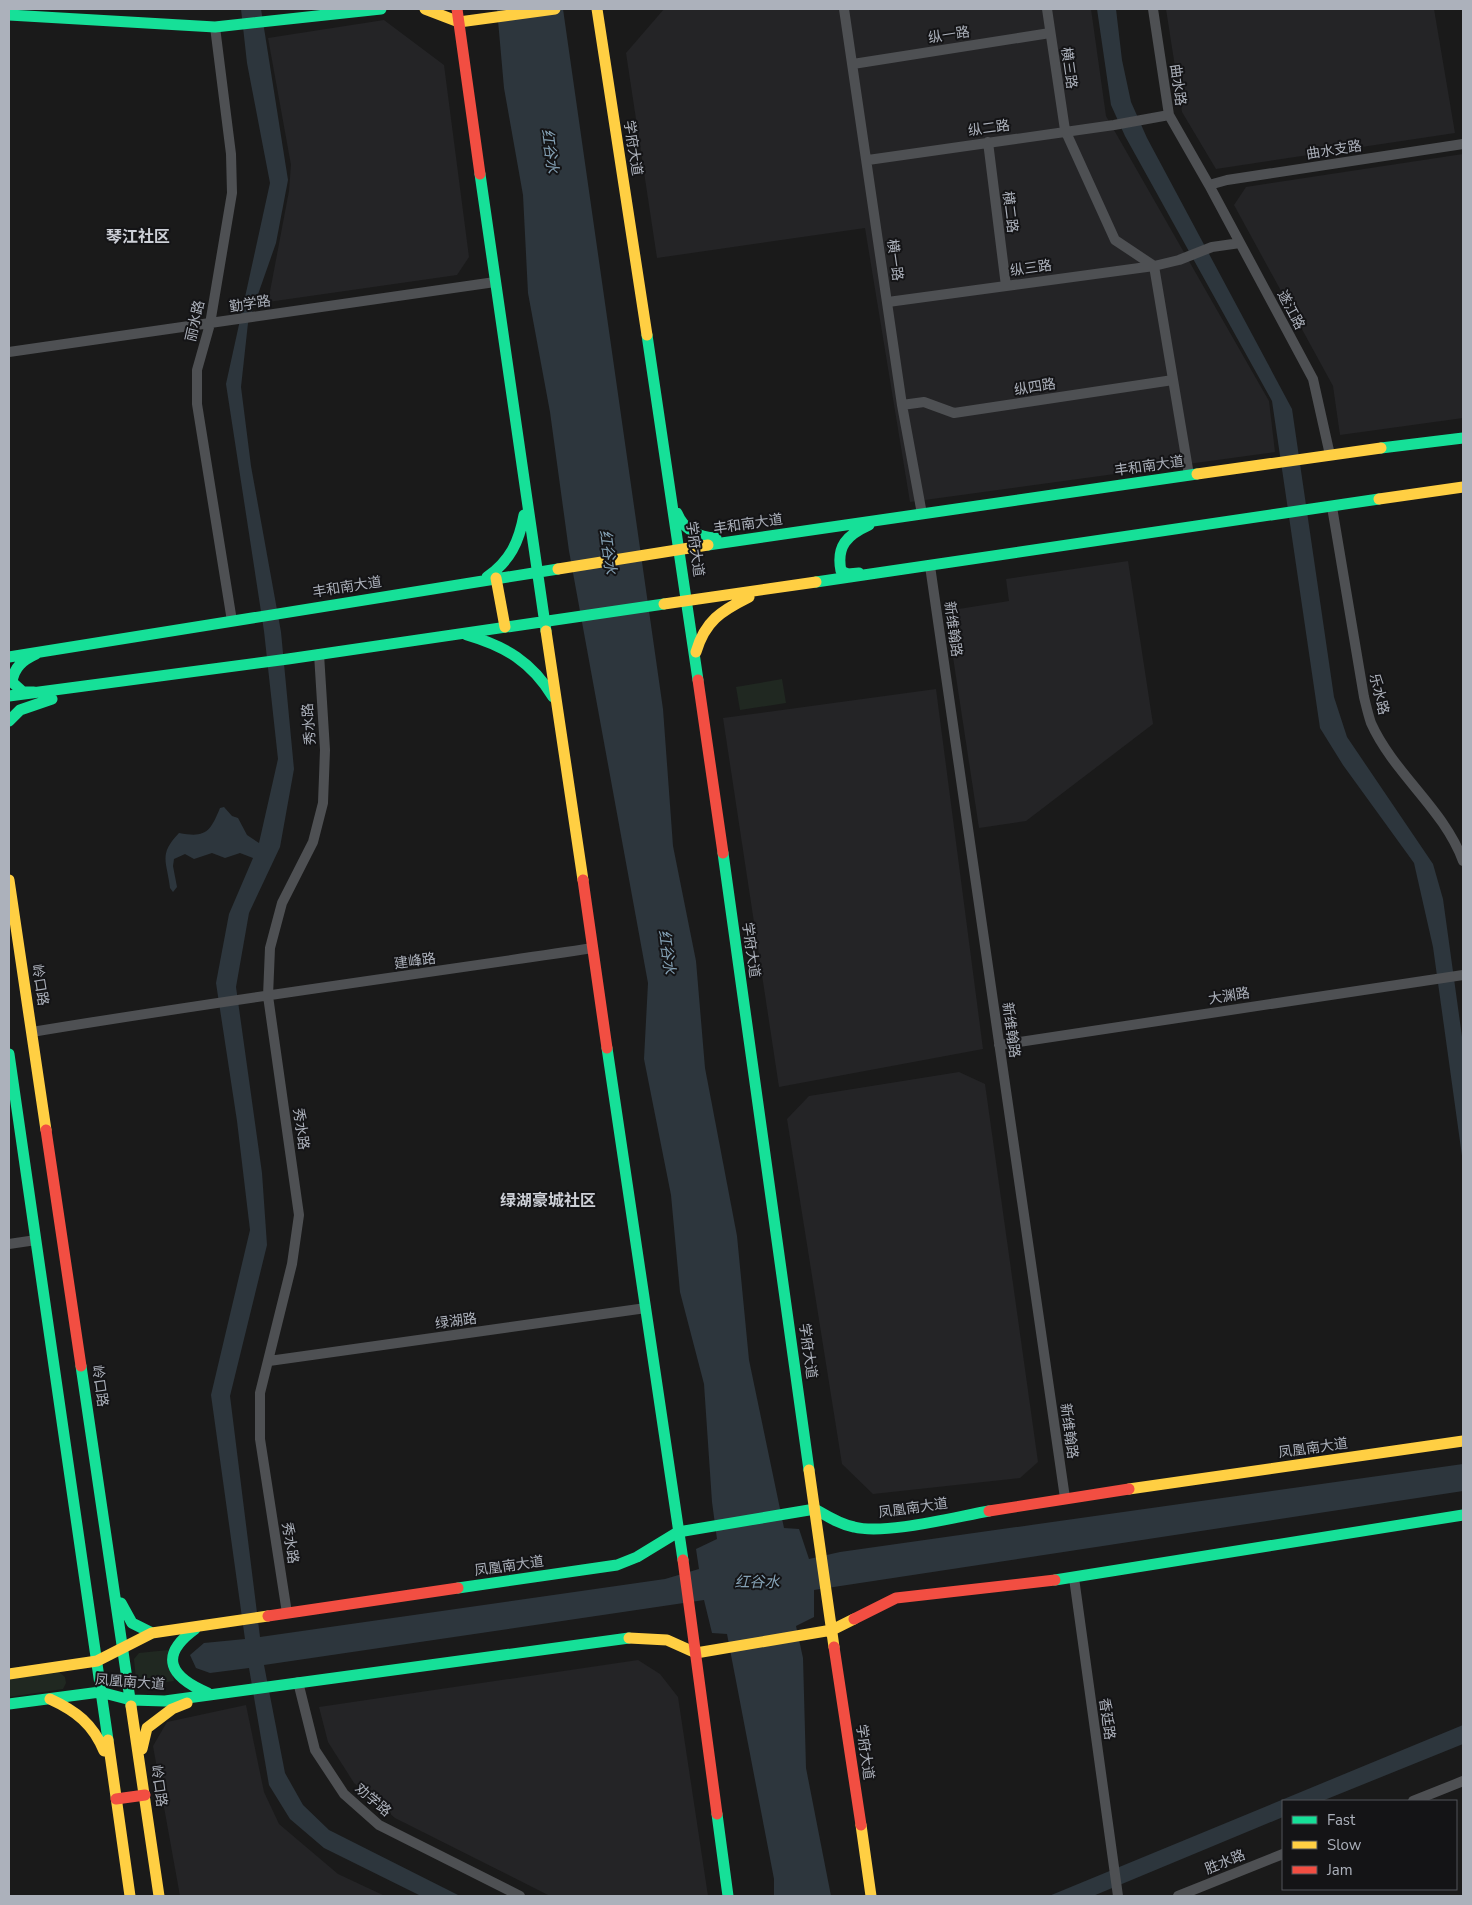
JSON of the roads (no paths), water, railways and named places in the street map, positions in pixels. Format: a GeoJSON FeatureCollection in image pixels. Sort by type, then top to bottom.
{"type":"FeatureCollection","features":[{"type":"Feature","properties":{"kind":"main road"},"geometry":{"type":"LineString","coordinates":[[9,15],[215,27],[381,9]]}},
{"type":"Feature","properties":{"kind":"main road"},"geometry":{"type":"LineString","coordinates":[[425,9],[459,22],[555,9]]}},
{"type":"Feature","properties":{"kind":"main road"},"geometry":{"type":"LineString","coordinates":[[457,9],[526,498],[684,1566],[728,1896]]}},
{"type":"Feature","properties":{"kind":"main road","name":"学府大道"},"geometry":{"type":"LineString","coordinates":[[596,9],[672,493],[820,1548],[871,1896]]}},
{"type":"Feature","properties":{"kind":"main road","name":"丰和南大道"},"geometry":{"type":"LineString","coordinates":[[9,657],[680,549],[1330,455],[1463,438]]}},
{"type":"Feature","properties":{"kind":"main road"},"geometry":{"type":"LineString","coordinates":[[9,696],[52,692],[288,659],[1463,487]]}},
{"type":"Feature","properties":{"kind":"main road"},"geometry":{"type":"LineString","coordinates":[[672,493],[679,518],[688,530],[702,538],[748,539]]}},
{"type":"Feature","properties":{"kind":"main road"},"geometry":{"type":"LineString","coordinates":[[482,580],[500,569],[512,554],[520,538],[526,498]]}},
{"type":"Feature","properties":{"kind":"main road"},"geometry":{"type":"LineString","coordinates":[[883,519],[857,530],[845,540],[838,552],[838,560],[841,571],[848,574],[890,571]]}},
{"type":"Feature","properties":{"kind":"main road"},"geometry":{"type":"LineString","coordinates":[[496,578],[505,627]]}},
{"type":"Feature","properties":{"kind":"main road"},"geometry":{"type":"LineString","coordinates":[[694,659],[701,634],[712,621],[730,606],[763,590]]}},
{"type":"Feature","properties":{"kind":"main road"},"geometry":{"type":"LineString","coordinates":[[460,633],[495,642],[517,654],[537,671],[557,705]]}},
{"type":"Feature","properties":{"kind":"main road"},"geometry":{"type":"LineString","coordinates":[[14,665],[79,654],[125,638]]}},
{"type":"Feature","properties":{"kind":"main road"},"geometry":{"type":"LineString","coordinates":[[9,648],[87,644]]}},
{"type":"Feature","properties":{"kind":"main road"},"geometry":{"type":"LineString","coordinates":[[14,665],[45,650]]}},
{"type":"Feature","properties":{"kind":"main road"},"geometry":{"type":"LineString","coordinates":[[14,665],[14,686],[23,692],[52,692]]}},
{"type":"Feature","properties":{"kind":"main road"},"geometry":{"type":"LineString","coordinates":[[9,721],[20,710],[98,685]]}},
{"type":"Feature","properties":{"kind":"main road","name":"岭口路"},"geometry":{"type":"LineString","coordinates":[[9,880],[32,1032],[102,1578],[97,1660],[130,1896]]}},
{"type":"Feature","properties":{"kind":"main road","name":"岭口路"},"geometry":{"type":"LineString","coordinates":[[9,1054],[36,1240],[102,1578],[123,1647],[159,1896]]}},
{"type":"Feature","properties":{"kind":"main road","name":"凤凰南大道"},"geometry":{"type":"LineString","coordinates":[[9,1674],[97,1660],[152,1633],[617,1565],[637,1557],[678,1532],[712,1525],[815,1509],[835,1521],[855,1528],[893,1528],[1065,1498],[1463,1441]]}},
{"type":"Feature","properties":{"kind":"main road"},"geometry":{"type":"LineString","coordinates":[[298,1682],[624,1638],[667,1640],[696,1653],[832,1630],[896,1598],[1074,1578],[1463,1515]]}},
{"type":"Feature","properties":{"kind":"main road"},"geometry":{"type":"LineString","coordinates":[[102,1578],[132,1623],[152,1633]]}},
{"type":"Feature","properties":{"kind":"main road"},"geometry":{"type":"LineString","coordinates":[[201,1626],[180,1638],[173,1648],[172,1660],[181,1680],[190,1687],[212,1694]]}},
{"type":"Feature","properties":{"kind":"main road","name":"凤凰南大道"},"geometry":{"type":"LineString","coordinates":[[9,1704],[100,1692],[131,1700],[165,1700],[298,1682]]}},
{"type":"Feature","properties":{"kind":"main road"},"geometry":{"type":"LineString","coordinates":[[140,1758],[146,1728],[172,1709],[212,1694]]}},
{"type":"Feature","properties":{"kind":"main road"},"geometry":{"type":"LineString","coordinates":[[50,1699],[81,1714],[98,1736],[112,1774]]}},
{"type":"Feature","properties":{"kind":"main road"},"geometry":{"type":"LineString","coordinates":[[116,1799],[145,1795]]}},
{"type":"Feature","properties":{"kind":"street","name":"横一路"},"geometry":{"type":"LineString","coordinates":[[844,9],[868,160],[902,405],[922,514]]}},
{"type":"Feature","properties":{"kind":"street","name":"横三路"},"geometry":{"type":"LineString","coordinates":[[1046,9],[1065,130],[1115,240],[1154,266]]}},
{"type":"Feature","properties":{"kind":"street","name":"曲水路"},"geometry":{"type":"LineString","coordinates":[[1153,9],[1169,115],[1209,185]]}},
{"type":"Feature","properties":{"kind":"street","name":"丽水路"},"geometry":{"type":"LineString","coordinates":[[215,27],[231,154],[232,193],[210,324],[197,370],[197,404],[232,621]]}},
{"type":"Feature","properties":{"kind":"street","name":"纵一路"},"geometry":{"type":"LineString","coordinates":[[853,64],[1050,33]]}},
{"type":"Feature","properties":{"kind":"street","name":"纵二路"},"geometry":{"type":"LineString","coordinates":[[868,160],[1065,130],[1143,121],[1169,115]]}},
{"type":"Feature","properties":{"kind":"street","name":"横二路"},"geometry":{"type":"LineString","coordinates":[[988,142],[1006,286]]}},
{"type":"Feature","properties":{"kind":"street","name":"曲水支路"},"geometry":{"type":"LineString","coordinates":[[1209,185],[1227,180],[1463,144]]}},
{"type":"Feature","properties":{"kind":"street","name":"遂江路"},"geometry":{"type":"LineString","coordinates":[[1209,185],[1313,379],[1330,455]]}},
{"type":"Feature","properties":{"kind":"street","name":"纵三路"},"geometry":{"type":"LineString","coordinates":[[888,302],[1154,266],[1179,260],[1212,247],[1240,243]]}},
{"type":"Feature","properties":{"kind":"street"},"geometry":{"type":"LineString","coordinates":[[1154,266],[1189,475]]}},
{"type":"Feature","properties":{"kind":"street","name":"勤学路"},"geometry":{"type":"LineString","coordinates":[[9,352],[495,282]]}},
{"type":"Feature","properties":{"kind":"street","name":"纵四路"},"geometry":{"type":"LineString","coordinates":[[902,405],[924,402],[954,413],[1174,380]]}},
{"type":"Feature","properties":{"kind":"street","name":"乐水路"},"geometry":{"type":"LineString","coordinates":[[1332,507],[1364,696],[1371,722],[1383,744],[1447,829],[1463,862]]}},
{"type":"Feature","properties":{"kind":"street","name":"新维翰路"},"geometry":{"type":"LineString","coordinates":[[930,566],[1065,1498]]}},
{"type":"Feature","properties":{"kind":"street","name":"秀水路"},"geometry":{"type":"LineString","coordinates":[[287,1613],[260,1439],[260,1393],[292,1264],[299,1215],[268,996],[270,948],[282,903],[313,842],[323,803],[325,750],[319,654]]}},
{"type":"Feature","properties":{"kind":"street","name":"建峰路"},"geometry":{"type":"LineString","coordinates":[[32,1032],[218,1002],[593,948]]}},
{"type":"Feature","properties":{"kind":"street","name":"大渊路"},"geometry":{"type":"LineString","coordinates":[[999,1045],[1459,975]]}},
{"type":"Feature","properties":{"kind":"street"},"geometry":{"type":"LineString","coordinates":[[9,1244],[36,1240]]}},
{"type":"Feature","properties":{"kind":"street","name":"绿湖路"},"geometry":{"type":"LineString","coordinates":[[269,1361],[646,1308]]}},
{"type":"Feature","properties":{"kind":"street","name":"香廷路"},"geometry":{"type":"LineString","coordinates":[[1074,1578],[1118,1894]]}},
{"type":"Feature","properties":{"kind":"street","name":"劝学路"},"geometry":{"type":"LineString","coordinates":[[298,1682],[315,1750],[344,1794],[379,1825],[520,1896]]}},
{"type":"Feature","properties":{"kind":"street"},"geometry":{"type":"LineString","coordinates":[[1416,1800],[1463,1781]]}},
{"type":"Feature","properties":{"kind":"street","name":"胜水路"},"geometry":{"type":"LineString","coordinates":[[1178,1896],[1282,1854]]}},
{"type":"Feature","properties":{"kind":"water","name":"红谷水"},"geometry":{"type":"Polygon","coordinates":[[[241,9],[261,9],[288,180],[276,243],[248,323],[241,387],[251,466],[281,632],[294,769],[280,847],[249,913],[236,987],[262,1173],[267,1245],[230,1396],[260,1637],[665,1579],[699,1569],[696,1549],[717,1539],[712,1502],[704,1384],[680,1292],[671,1195],[644,1059],[648,983],[569,551],[550,412],[528,293],[523,195],[504,88],[497,9],[563,9],[663,709],[673,846],[696,961],[705,1068],[737,1236],[749,1360],[784,1528],[799,1529],[809,1559],[840,1552],[1463,1464],[1463,1491],[814,1590],[814,1617],[796,1626],[803,1658],[806,1768],[831,1896],[774,1896],[774,1879],[727,1634],[712,1633],[704,1600],[264,1665],[285,1773],[303,1805],[329,1830],[460,1896],[421,1896],[324,1848],[290,1819],[269,1785],[249,1668],[210,1673],[196,1668],[190,1655],[204,1643],[245,1639],[211,1395],[250,1230],[237,1121],[216,983],[229,914],[253,858],[240,853],[225,858],[212,853],[194,859],[185,854],[174,859],[173,866],[177,887],[173,892],[170,888],[166,853],[168,847],[179,833],[195,835],[201,834],[210,828],[220,808],[224,807],[232,816],[238,818],[247,835],[259,843],[278,759],[264,631],[226,384],[270,183],[247,63],[241,9]]]}},
{"type":"Feature","properties":{"kind":"water"},"geometry":{"type":"Polygon","coordinates":[[[1097,9],[1116,9],[1122,60],[1131,102],[1147,138],[1292,409],[1334,697],[1347,737],[1433,864],[1443,899],[1463,1044],[1463,1163],[1433,947],[1414,863],[1343,765],[1320,728],[1272,401],[1125,136],[1111,105],[1097,9]]]}},
{"type":"Feature","properties":{"kind":"water"},"geometry":{"type":"Polygon","coordinates":[[[1463,1725],[1463,1744],[1324,1800],[1282,1800],[1282,1817],[1093,1896],[1049,1896],[1463,1725]]]}},
{"type":"Feature","properties":{"kind":"district","name":"琴江社区"},"geometry":{"type":"Point","coordinates":[138,237]}},
{"type":"Feature","properties":{"kind":"district","name":"绿湖豪城社区"},"geometry":{"type":"Point","coordinates":[548,1201]}}]}
